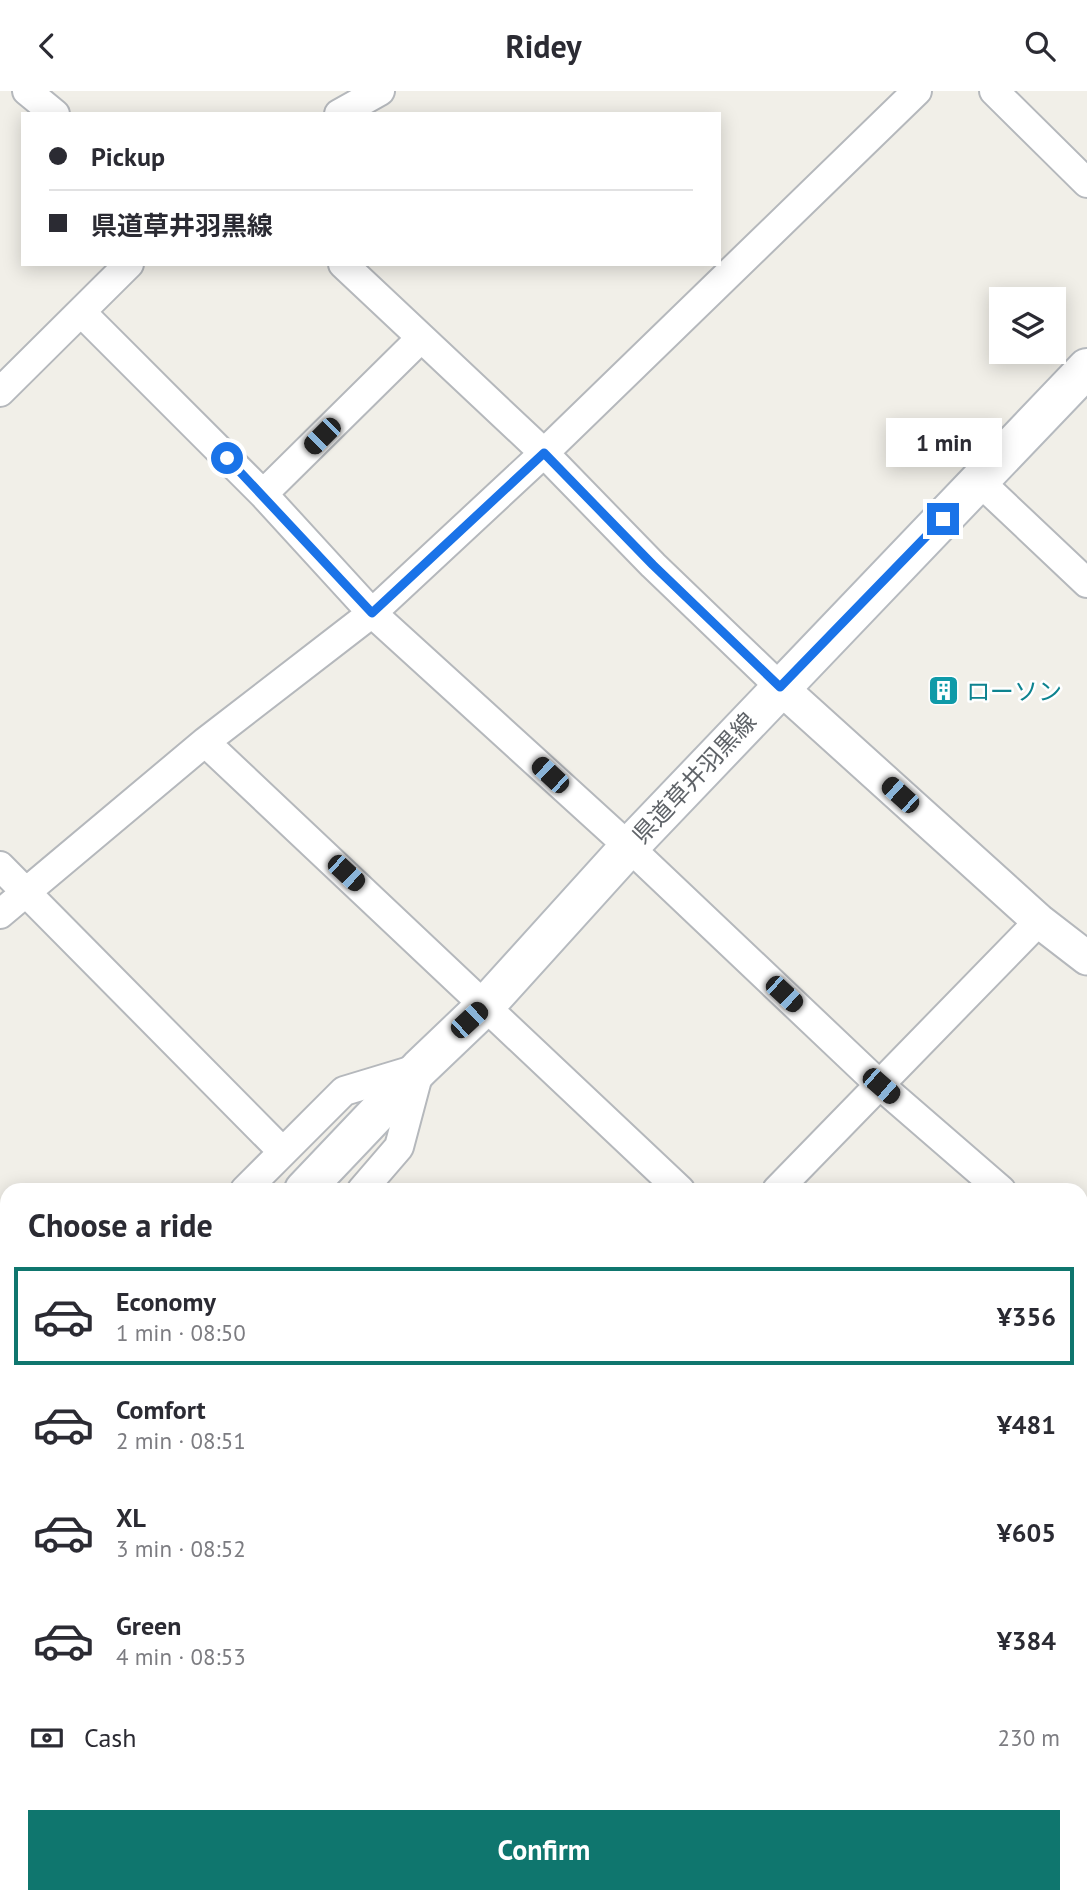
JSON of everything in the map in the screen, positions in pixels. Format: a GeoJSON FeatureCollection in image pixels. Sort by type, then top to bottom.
{"type":"FeatureCollection","features":[{"type":"Feature","properties":{"kind":"main road","name":"県道草井羽黒線"},"geometry":{"type":"LineString","coordinates":[[311,1183],[420,1068],[486,1005],[629,847],[1087,368]]}},
{"type":"Feature","properties":{"kind":"street"},"geometry":{"type":"LineString","coordinates":[[27,91],[53,112]]}},
{"type":"Feature","properties":{"kind":"street"},"geometry":{"type":"LineString","coordinates":[[0,914],[205,742],[372,613],[544,453],[917,91]]}},
{"type":"Feature","properties":{"kind":"street"},"geometry":{"type":"LineString","coordinates":[[994,91],[1087,183]]}},
{"type":"Feature","properties":{"kind":"street"},"geometry":{"type":"LineString","coordinates":[[342,112],[372,93]]}},
{"type":"Feature","properties":{"kind":"street"},"geometry":{"type":"LineString","coordinates":[[0,392],[128,266]]}},
{"type":"Feature","properties":{"kind":"street"},"geometry":{"type":"LineString","coordinates":[[345,266],[544,453],[653,565],[780,687],[1039,921],[1087,958]]}},
{"type":"Feature","properties":{"kind":"street"},"geometry":{"type":"LineString","coordinates":[[82,313],[263,494],[372,613],[629,847],[881,1086],[993,1183]]}},
{"type":"Feature","properties":{"kind":"street"},"geometry":{"type":"LineString","coordinates":[[263,494],[420,339]]}},
{"type":"Feature","properties":{"kind":"street"},"geometry":{"type":"LineString","coordinates":[[979,481],[1087,583]]}},
{"type":"Feature","properties":{"kind":"street"},"geometry":{"type":"LineString","coordinates":[[205,742],[673,1183]]}},
{"type":"Feature","properties":{"kind":"street"},"geometry":{"type":"LineString","coordinates":[[0,866],[282,1151]]}},
{"type":"Feature","properties":{"kind":"street"},"geometry":{"type":"LineString","coordinates":[[784,1183],[1039,921]]}},
{"type":"Feature","properties":{"kind":"street"},"geometry":{"type":"LineString","coordinates":[[252,1183],[344,1091],[420,1068]]}},
{"type":"Feature","properties":{"kind":"street"},"geometry":{"type":"LineString","coordinates":[[368,1183],[400,1147],[420,1068]]}},
{"type":"Feature","properties":{"kind":"place","name":"ローソン"},"geometry":{"type":"Point","coordinates":[943,691]}},
{"type":"Feature","properties":{"kind":"route"},"geometry":{"type":"LineString","coordinates":[[227,458],[372,613],[544,453],[653,565],[780,687],[943,519]]}}]}
